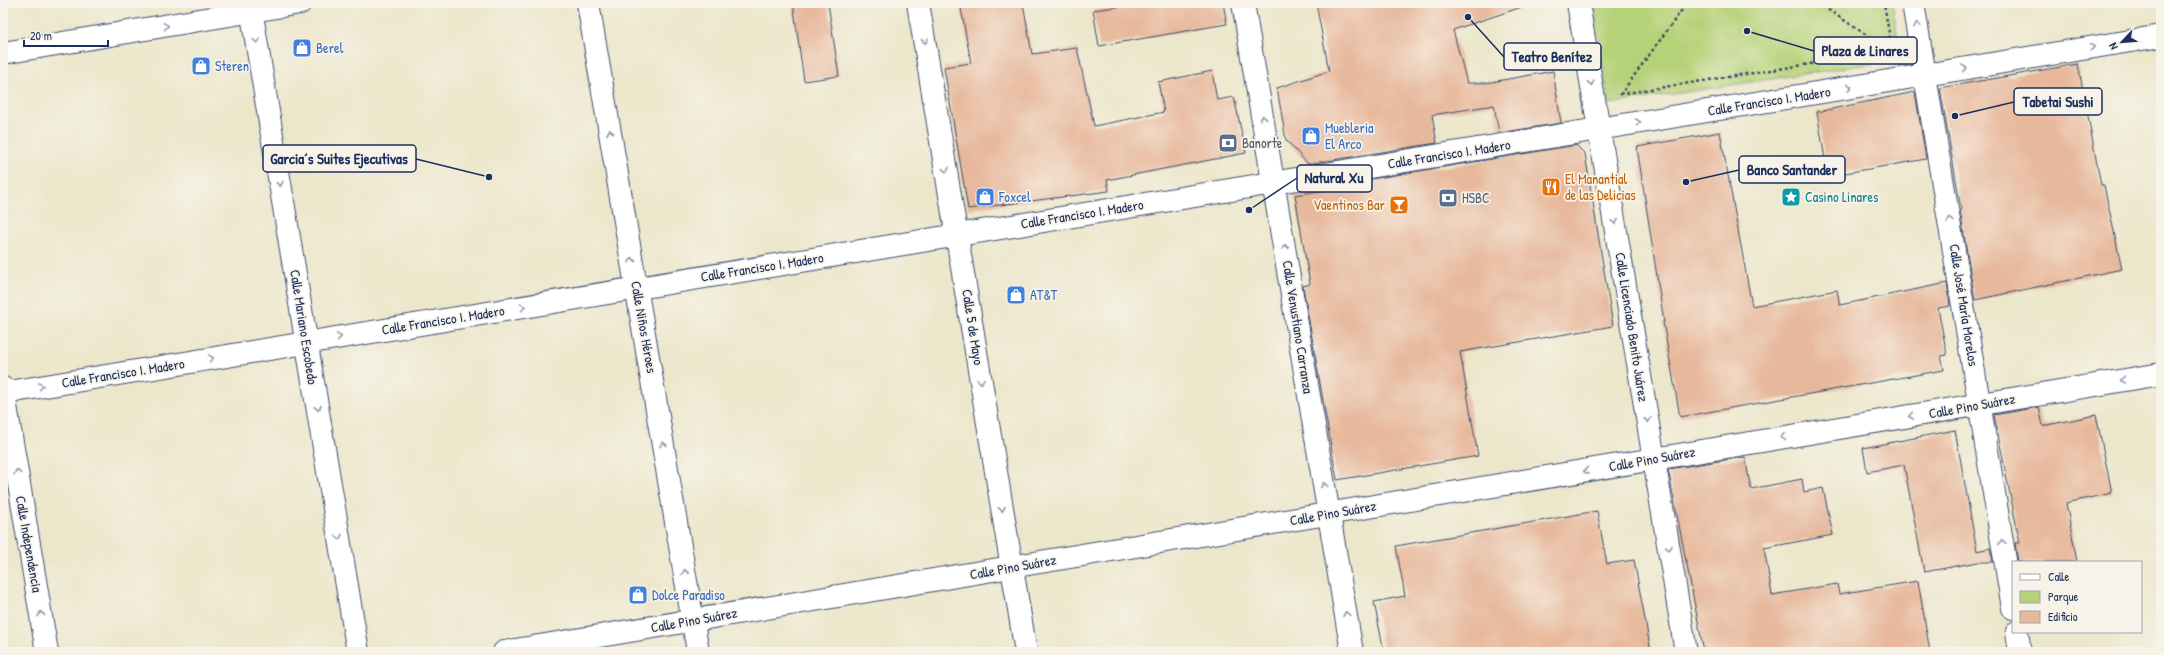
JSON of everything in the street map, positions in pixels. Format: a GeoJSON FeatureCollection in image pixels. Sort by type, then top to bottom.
{"type":"FeatureCollection","features":[{"type":"Feature","properties":{"kind":"street"},"geometry":{"type":"LineString","coordinates":[[3,53],[251,7],[300,3]]}},
{"type":"Feature","properties":{"kind":"street","name":"Calle Niños Héroes"},"geometry":{"type":"LineString","coordinates":[[588,3],[698,652]]}},
{"type":"Feature","properties":{"kind":"street","name":"Calle 5 de Mayo"},"geometry":{"type":"LineString","coordinates":[[918,3],[958,235],[1026,652]]}},
{"type":"Feature","properties":{"kind":"street","name":"Calle Venustiano Carranza"},"geometry":{"type":"LineString","coordinates":[[1243,3],[1352,652]]}},
{"type":"Feature","properties":{"kind":"street","name":"Calle Licenciado Benito Juárez"},"geometry":{"type":"LineString","coordinates":[[1578,3],[1686,652]]}},
{"type":"Feature","properties":{"kind":"street","name":"Calle José María Morelos"},"geometry":{"type":"LineString","coordinates":[[1913,3],[2012,602]]}},
{"type":"Feature","properties":{"kind":"street","name":"Calle Mariano Escobedo"},"geometry":{"type":"LineString","coordinates":[[251,7],[358,652]]}},
{"type":"Feature","properties":{"kind":"street","name":"Calle Francisco I. Madero"},"geometry":{"type":"LineString","coordinates":[[3,391],[307,343],[2161,36]]}},
{"type":"Feature","properties":{"kind":"street","name":"Calle Pino Suárez"},"geometry":{"type":"LineString","coordinates":[[504,652],[2161,374]]}},
{"type":"Feature","properties":{"kind":"street","name":"Calle Independencia"},"geometry":{"type":"LineString","coordinates":[[3,391],[47,652]]}},
{"type":"Feature","properties":{"kind":"street"},"geometry":{"type":"LineString","coordinates":[[2017,633],[2020,652]]}},
{"type":"Feature","properties":{"kind":"path"},"geometry":{"type":"LineString","coordinates":[[1620,96],[1687,3]]}},
{"type":"Feature","properties":{"kind":"path"},"geometry":{"type":"LineString","coordinates":[[1818,3],[1892,51]]}},
{"type":"Feature","properties":{"kind":"path"},"geometry":{"type":"LineString","coordinates":[[1884,3],[1892,51]]}},
{"type":"Feature","properties":{"kind":"path"},"geometry":{"type":"LineString","coordinates":[[1620,96],[1892,51]]}},
{"type":"Feature","properties":{"kind":"path"},"geometry":{"type":"LineString","coordinates":[[1619,88],[1620,96]]}},
{"type":"Feature","properties":{"kind":"green space"},"geometry":{"type":"Polygon","coordinates":[[[1593,3],[1892,3],[1901,59],[1609,104],[1593,3]]]}},
{"type":"Feature","properties":{"kind":"building"},"geometry":{"type":"Polygon","coordinates":[[[793,3],[828,3],[839,76],[804,81],[793,3]]]}},
{"type":"Feature","properties":{"kind":"building"},"geometry":{"type":"Polygon","coordinates":[[[960,3],[1023,3],[1032,54],[1077,48],[1094,126],[1164,112],[1158,82],[1212,71],[1217,100],[1234,97],[1246,153],[1107,180],[1109,191],[968,209],[944,67],[971,63],[960,3]]]}},
{"type":"Feature","properties":{"kind":"building"},"geometry":{"type":"Polygon","coordinates":[[[1148,3],[1223,3],[1227,24],[1099,46],[1093,10],[1148,3]]]}},
{"type":"Feature","properties":{"kind":"building"},"geometry":{"type":"Polygon","coordinates":[[[1316,3],[1522,3],[1522,7],[1453,30],[1467,83],[1486,83],[1553,71],[1561,123],[1499,133],[1494,105],[1432,115],[1437,143],[1308,164],[1286,140],[1277,88],[1329,71],[1316,3]]]}},
{"type":"Feature","properties":{"kind":"building"},"geometry":{"type":"Polygon","coordinates":[[[2078,64],[2101,185],[2104,185],[2122,269],[1975,300],[1940,88],[2078,64]]]}},
{"type":"Feature","properties":{"kind":"building"},"geometry":{"type":"Polygon","coordinates":[[[1915,92],[1926,159],[1828,176],[1817,112],[1915,92]]]}},
{"type":"Feature","properties":{"kind":"building"},"geometry":{"type":"Polygon","coordinates":[[[1720,132],[1752,306],[1837,290],[1840,305],[1947,283],[1950,306],[1938,308],[1947,355],[1941,356],[1944,370],[1680,417],[1663,322],[1637,147],[1720,132]]]}},
{"type":"Feature","properties":{"kind":"building"},"geometry":{"type":"Polygon","coordinates":[[[1576,145],[1585,154],[1613,326],[1460,352],[1478,456],[1337,480],[1303,286],[1310,284],[1295,195],[1331,189],[1329,186],[1576,145]]]}},
{"type":"Feature","properties":{"kind":"building"},"geometry":{"type":"Polygon","coordinates":[[[2039,407],[2043,426],[2096,415],[2112,493],[2066,503],[2077,561],[2018,561],[2015,543],[2020,543],[1994,415],[2039,407]]]}},
{"type":"Feature","properties":{"kind":"building"},"geometry":{"type":"Polygon","coordinates":[[[1955,430],[1977,551],[1990,548],[1993,562],[1978,562],[1924,572],[1904,465],[1867,472],[1863,448],[1955,430]]]}},
{"type":"Feature","properties":{"kind":"building"},"geometry":{"type":"Polygon","coordinates":[[[1745,457],[1751,489],[1802,479],[1804,492],[1823,488],[1833,535],[1764,548],[1772,595],[1837,584],[1839,594],[1918,581],[1930,652],[1704,652],[1668,469],[1745,457]]]}},
{"type":"Feature","properties":{"kind":"building"},"geometry":{"type":"Polygon","coordinates":[[[1597,511],[1607,564],[1634,560],[1651,652],[1384,652],[1374,602],[1405,596],[1396,546],[1597,511]]]}},
{"type":"Feature","properties":{"kind":"place","name":"Teatro Benítez"},"geometry":{"type":"Point","coordinates":[1468,17]}},
{"type":"Feature","properties":{"kind":"place","name":"Plaza de Linares"},"geometry":{"type":"Point","coordinates":[1747,31]}},
{"type":"Feature","properties":{"kind":"place","name":"Berel"},"geometry":{"type":"Point","coordinates":[302,48]}},
{"type":"Feature","properties":{"kind":"place","name":"Steren"},"geometry":{"type":"Point","coordinates":[201,66]}},
{"type":"Feature","properties":{"kind":"place","name":"Tabetai Sushi"},"geometry":{"type":"Point","coordinates":[1955,116]}},
{"type":"Feature","properties":{"kind":"place","name":"Muebleria El Arco"},"geometry":{"type":"Point","coordinates":[1311,136]}},
{"type":"Feature","properties":{"kind":"place","name":"Banorte"},"geometry":{"type":"Point","coordinates":[1228,143]}},
{"type":"Feature","properties":{"kind":"place","name":"Garcia´s Suites Ejecutivas"},"geometry":{"type":"Point","coordinates":[489,177]}},
{"type":"Feature","properties":{"kind":"place","name":"Banco Santander"},"geometry":{"type":"Point","coordinates":[1686,182]}},
{"type":"Feature","properties":{"kind":"place","name":"El Manantial de las Delicias"},"geometry":{"type":"Point","coordinates":[1551,187]}},
{"type":"Feature","properties":{"kind":"place","name":"Foxcel"},"geometry":{"type":"Point","coordinates":[985,197]}},
{"type":"Feature","properties":{"kind":"place","name":"Casino Linares"},"geometry":{"type":"Point","coordinates":[1791,197]}},
{"type":"Feature","properties":{"kind":"place","name":"HSBC"},"geometry":{"type":"Point","coordinates":[1448,198]}},
{"type":"Feature","properties":{"kind":"place","name":"Vaentinos Bar"},"geometry":{"type":"Point","coordinates":[1399,205]}},
{"type":"Feature","properties":{"kind":"place","name":"Natural Xu"},"geometry":{"type":"Point","coordinates":[1249,210]}},
{"type":"Feature","properties":{"kind":"place","name":"AT&T"},"geometry":{"type":"Point","coordinates":[1016,295]}},
{"type":"Feature","properties":{"kind":"place","name":"Dolce Paradiso"},"geometry":{"type":"Point","coordinates":[638,595]}}]}
